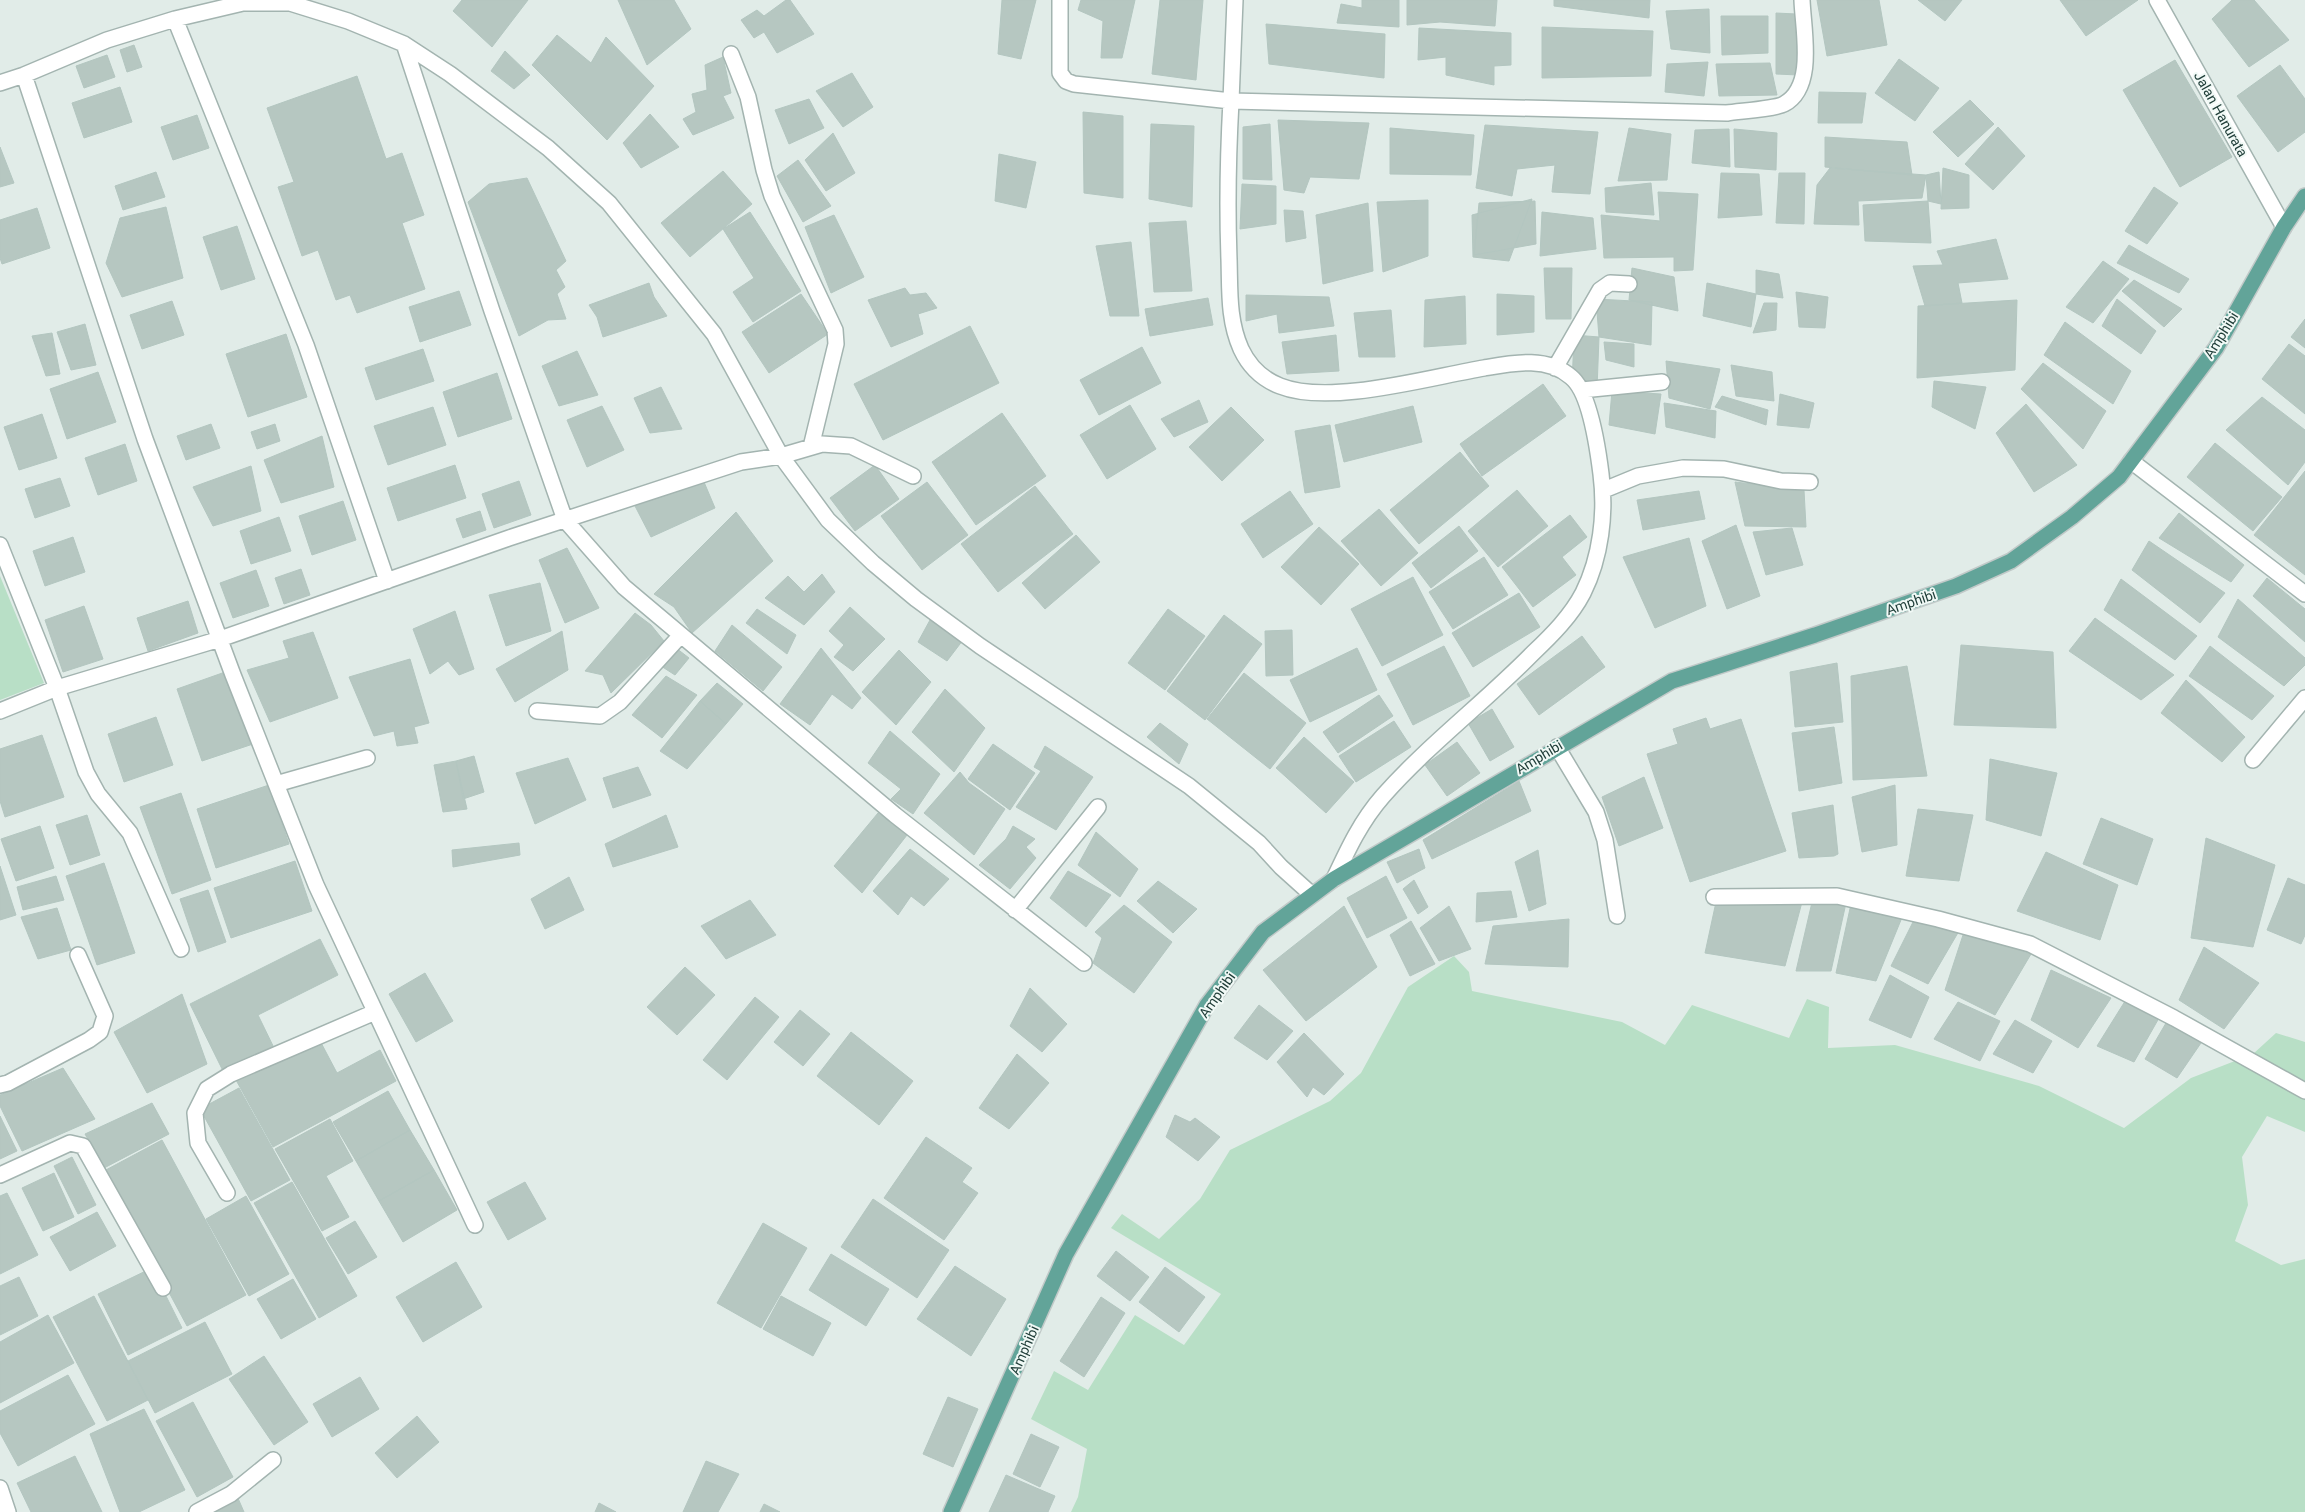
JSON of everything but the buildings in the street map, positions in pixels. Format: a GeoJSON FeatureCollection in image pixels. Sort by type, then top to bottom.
{"type":"FeatureCollection","features":[{"type":"Feature","properties":{"kind":"main road","name":"Amphibi"},"geometry":{"type":"LineString","coordinates":[[951,1512],[1066,1254],[1207,1005],[1263,932],[1334,879],[1672,681],[1815,635],[1956,586],[2011,561],[2072,517],[2119,477],[2216,348],[2284,227],[2305,196]]}},
{"type":"Feature","properties":{"kind":"street"},"geometry":{"type":"LineString","coordinates":[[1060,0],[1060,73],[1066,81],[1074,84],[1231,101],[1727,113],[1784,105],[1799,91],[1805,75],[1802,0]]}},
{"type":"Feature","properties":{"kind":"street"},"geometry":{"type":"LineString","coordinates":[[1235,0],[1227,182],[1231,319],[1242,350],[1254,370],[1279,386],[1298,390],[1331,392],[1384,387],[1510,364],[1542,362],[1571,376],[1582,390],[1598,448],[1604,490],[1598,555],[1583,593],[1563,623],[1505,682],[1439,740],[1382,796],[1357,830],[1334,879]]}},
{"type":"Feature","properties":{"kind":"street","name":"Jalan Hanurata"},"geometry":{"type":"LineString","coordinates":[[2157,0],[2284,227]]}},
{"type":"Feature","properties":{"kind":"street"},"geometry":{"type":"LineString","coordinates":[[0,83],[24,75],[107,40],[175,19],[243,3],[290,3],[348,21],[404,44],[450,74],[548,148],[609,203],[714,334],[781,456],[828,520],[902,587],[980,646],[1189,786],[1259,843],[1281,867],[1312,894]]}},
{"type":"Feature","properties":{"kind":"street"},"geometry":{"type":"LineString","coordinates":[[175,19],[306,345],[387,581]]}},
{"type":"Feature","properties":{"kind":"street"},"geometry":{"type":"LineString","coordinates":[[404,44],[492,311],[565,520],[624,587],[896,815],[1084,963]]}},
{"type":"Feature","properties":{"kind":"street"},"geometry":{"type":"LineString","coordinates":[[731,54],[748,97],[764,170],[772,196],[835,330],[835,350],[811,446]]}},
{"type":"Feature","properties":{"kind":"street"},"geometry":{"type":"LineString","coordinates":[[24,75],[144,440],[276,784],[316,885],[475,1225]]}},
{"type":"Feature","properties":{"kind":"street"},"geometry":{"type":"LineString","coordinates":[[1555,368],[1600,290],[1610,283],[1629,284]]}},
{"type":"Feature","properties":{"kind":"street"},"geometry":{"type":"LineString","coordinates":[[1582,390],[1662,382]]}},
{"type":"Feature","properties":{"kind":"street"},"geometry":{"type":"LineString","coordinates":[[0,711],[57,688],[220,639],[565,520],[741,462],[781,456],[822,444],[851,446],[912,476]]}},
{"type":"Feature","properties":{"kind":"street"},"geometry":{"type":"LineString","coordinates":[[2131,461],[2305,594]]}},
{"type":"Feature","properties":{"kind":"street"},"geometry":{"type":"LineString","coordinates":[[1604,490],[1638,476],[1683,468],[1724,469],[1781,481],[1810,482]]}},
{"type":"Feature","properties":{"kind":"street"},"geometry":{"type":"LineString","coordinates":[[0,545],[57,688],[86,772],[98,794],[130,833],[181,949]]}},
{"type":"Feature","properties":{"kind":"street"},"geometry":{"type":"LineString","coordinates":[[537,711],[600,716],[620,702],[681,634]]}},
{"type":"Feature","properties":{"kind":"street"},"geometry":{"type":"LineString","coordinates":[[2253,760],[2305,698]]}},
{"type":"Feature","properties":{"kind":"street"},"geometry":{"type":"LineString","coordinates":[[1557,747],[1596,812],[1605,840],[1616,916]]}},
{"type":"Feature","properties":{"kind":"street"},"geometry":{"type":"LineString","coordinates":[[276,784],[367,758]]}},
{"type":"Feature","properties":{"kind":"street"},"geometry":{"type":"LineString","coordinates":[[1016,910],[1098,807]]}},
{"type":"Feature","properties":{"kind":"street"},"geometry":{"type":"LineString","coordinates":[[1714,897],[1837,896],[1938,918],[2030,944],[2174,1018],[2305,1091]]}},
{"type":"Feature","properties":{"kind":"street"},"geometry":{"type":"LineString","coordinates":[[0,1084],[8,1083],[100,1032],[105,1016],[78,955]]}},
{"type":"Feature","properties":{"kind":"street"},"geometry":{"type":"LineString","coordinates":[[227,1193],[198,1143],[195,1113],[206,1089],[231,1074],[375,1012]]}},
{"type":"Feature","properties":{"kind":"street"},"geometry":{"type":"LineString","coordinates":[[0,1176],[70,1143],[82,1146],[163,1288]]}},
{"type":"Feature","properties":{"kind":"street"},"geometry":{"type":"LineString","coordinates":[[197,1512],[231,1494],[273,1460]]}},
{"type":"Feature","properties":{"kind":"street"},"geometry":{"type":"LineString","coordinates":[[0,1488],[8,1512]]}},
{"type":"Feature","properties":{"kind":"green space"},"geometry":{"type":"Polygon","coordinates":[[[0,576],[44,683],[0,700],[0,576]]]}},
{"type":"Feature","properties":{"kind":"green space"},"geometry":{"type":"Polygon","coordinates":[[[1454,956],[1469,972],[1472,991],[1622,1022],[1665,1045],[1692,1005],[1789,1038],[1807,999],[1829,1007],[1828,1048],[1895,1045],[2039,1086],[2124,1128],[2191,1078],[2253,1054],[2276,1033],[2305,1042],[2305,1132],[2267,1116],[2242,1157],[2248,1205],[2235,1241],[2281,1265],[2305,1259],[2305,1512],[1071,1512],[1078,1497],[1087,1449],[1031,1419],[1054,1371],[1088,1390],[1135,1315],[1184,1345],[1221,1294],[1111,1228],[1122,1214],[1159,1239],[1200,1199],[1230,1150],[1330,1101],[1361,1073],[1408,987],[1454,956]]]}}]}
